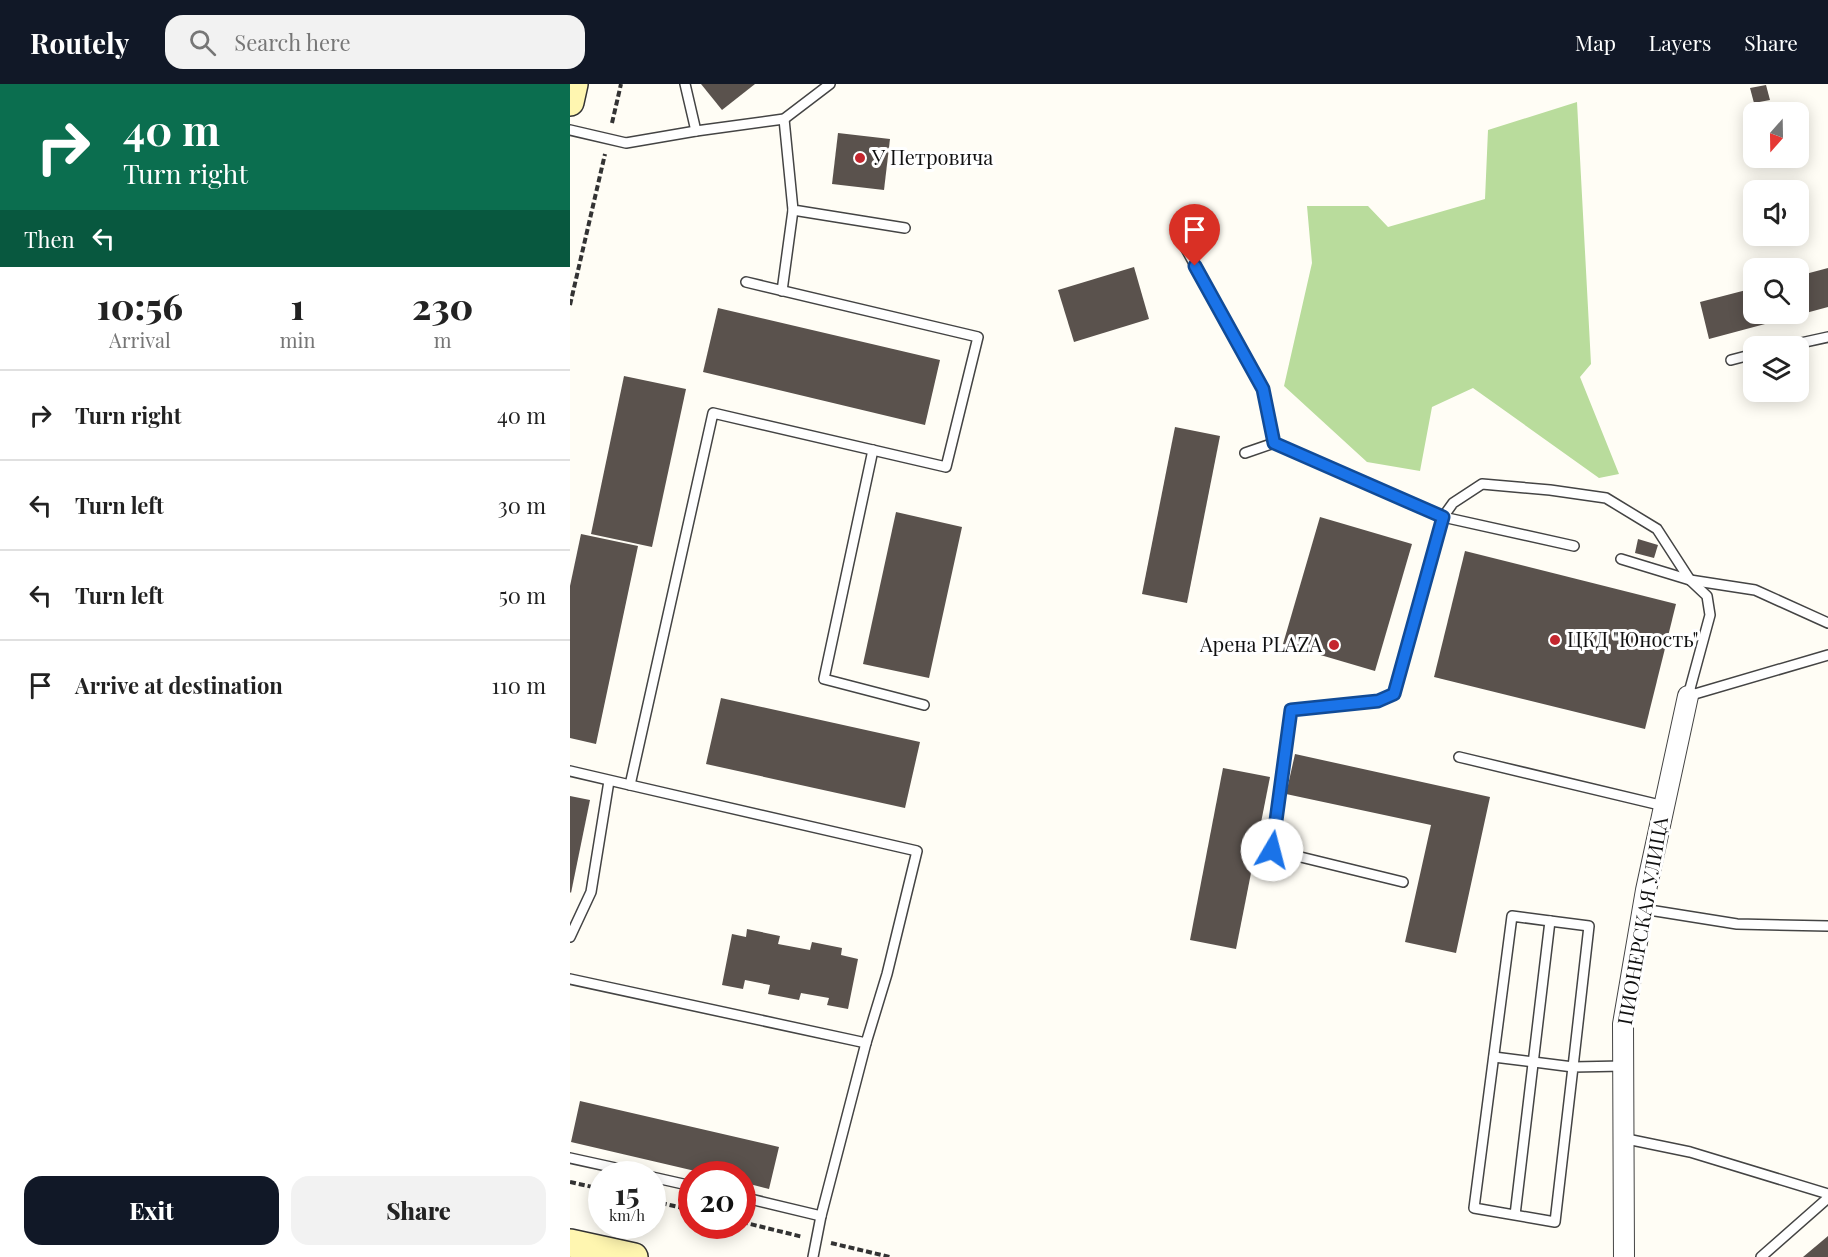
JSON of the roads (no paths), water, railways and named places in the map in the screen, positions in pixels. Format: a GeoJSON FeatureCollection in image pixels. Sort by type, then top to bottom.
{"type":"FeatureCollection","features":[{"type":"Feature","properties":{"kind":"street"},"geometry":{"type":"LineString","coordinates":[[570,102],[574,84]]}},
{"type":"Feature","properties":{"kind":"street","name":"ПИОНЕРСКАЯ УЛИЦА"},"geometry":{"type":"LineString","coordinates":[[1624,1257],[1623,1024],[1643,909],[1688,696]]}},
{"type":"Feature","properties":{"kind":"street"},"geometry":{"type":"LineString","coordinates":[[570,1243],[634,1257]]}},
{"type":"Feature","properties":{"kind":"lane"},"geometry":{"type":"LineString","coordinates":[[685,84],[696,131]]}},
{"type":"Feature","properties":{"kind":"lane"},"geometry":{"type":"LineString","coordinates":[[570,130],[626,143],[784,119],[830,84]]}},
{"type":"Feature","properties":{"kind":"lane"},"geometry":{"type":"LineString","coordinates":[[782,291],[793,210],[784,119]]}},
{"type":"Feature","properties":{"kind":"lane"},"geometry":{"type":"LineString","coordinates":[[793,210],[905,228]]}},
{"type":"Feature","properties":{"kind":"lane"},"geometry":{"type":"LineString","coordinates":[[1185,247],[1263,389],[1274,443]]}},
{"type":"Feature","properties":{"kind":"lane"},"geometry":{"type":"LineString","coordinates":[[630,785],[712,413],[946,466],[978,337],[746,282]]}},
{"type":"Feature","properties":{"kind":"lane"},"geometry":{"type":"LineString","coordinates":[[1809,341],[1828,337]]}},
{"type":"Feature","properties":{"kind":"lane"},"geometry":{"type":"LineString","coordinates":[[1731,360],[1743,357]]}},
{"type":"Feature","properties":{"kind":"lane"},"geometry":{"type":"LineString","coordinates":[[1245,453],[1274,443],[1443,517],[1574,546]]}},
{"type":"Feature","properties":{"kind":"lane"},"geometry":{"type":"LineString","coordinates":[[873,450],[824,679],[924,705]]}},
{"type":"Feature","properties":{"kind":"lane"},"geometry":{"type":"LineString","coordinates":[[1403,882],[1272,850],[1291,710],[1378,701],[1394,694],[1443,517],[1453,503],[1482,484],[1606,498],[1657,530],[1690,580],[1707,596],[1710,615],[1688,696]]}},
{"type":"Feature","properties":{"kind":"lane"},"geometry":{"type":"LineString","coordinates":[[1621,560],[1690,580],[1755,590],[1828,623]]}},
{"type":"Feature","properties":{"kind":"lane"},"geometry":{"type":"LineString","coordinates":[[1688,696],[1828,655]]}},
{"type":"Feature","properties":{"kind":"lane"},"geometry":{"type":"LineString","coordinates":[[1459,758],[1664,806]]}},
{"type":"Feature","properties":{"kind":"lane"},"geometry":{"type":"LineString","coordinates":[[570,771],[917,851],[887,974],[866,1043],[821,1216],[813,1257]]}},
{"type":"Feature","properties":{"kind":"lane"},"geometry":{"type":"LineString","coordinates":[[570,937],[591,892],[609,781]]}},
{"type":"Feature","properties":{"kind":"lane"},"geometry":{"type":"LineString","coordinates":[[1643,909],[1737,924],[1828,926]]}},
{"type":"Feature","properties":{"kind":"lane"},"geometry":{"type":"LineString","coordinates":[[1512,916],[1589,926],[1555,1222],[1474,1208],[1494,1057],[1512,916]]}},
{"type":"Feature","properties":{"kind":"lane"},"geometry":{"type":"LineString","coordinates":[[1515,1215],[1550,921]]}},
{"type":"Feature","properties":{"kind":"lane"},"geometry":{"type":"LineString","coordinates":[[570,979],[866,1043]]}},
{"type":"Feature","properties":{"kind":"lane"},"geometry":{"type":"LineString","coordinates":[[1494,1057],[1573,1067],[1623,1066]]}},
{"type":"Feature","properties":{"kind":"lane"},"geometry":{"type":"LineString","coordinates":[[1622,1138],[1689,1152],[1828,1196]]}},
{"type":"Feature","properties":{"kind":"lane"},"geometry":{"type":"LineString","coordinates":[[570,1158],[588,1162]]}},
{"type":"Feature","properties":{"kind":"lane"},"geometry":{"type":"LineString","coordinates":[[1761,1257],[1828,1196]]}},
{"type":"Feature","properties":{"kind":"lane"},"geometry":{"type":"LineString","coordinates":[[756,1200],[821,1216]]}},
{"type":"Feature","properties":{"kind":"place","name":"У Петровича"},"geometry":{"type":"Point","coordinates":[860,158]}},
{"type":"Feature","properties":{"kind":"place","name":"ЦКД \"Юность\""},"geometry":{"type":"Point","coordinates":[1555,640]}},
{"type":"Feature","properties":{"kind":"place","name":"Арена PLAZA"},"geometry":{"type":"Point","coordinates":[1334,645]}}]}
